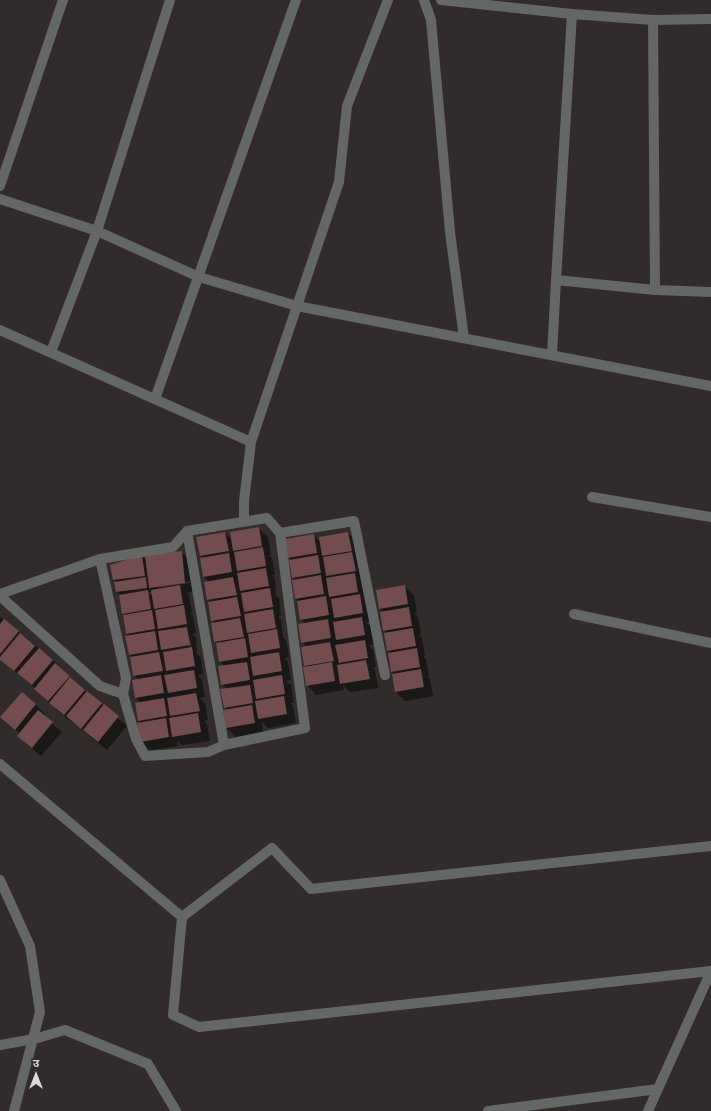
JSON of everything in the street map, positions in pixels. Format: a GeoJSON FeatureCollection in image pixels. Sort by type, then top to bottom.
{"type":"FeatureCollection","features":[{"type":"Feature","properties":{"kind":"street"},"geometry":{"type":"LineString","coordinates":[[0,186],[63,0]]}},
{"type":"Feature","properties":{"kind":"street"},"geometry":{"type":"LineString","coordinates":[[51,352],[97,231],[170,0]]}},
{"type":"Feature","properties":{"kind":"street"},"geometry":{"type":"LineString","coordinates":[[155,399],[296,0]]}},
{"type":"Feature","properties":{"kind":"street"},"geometry":{"type":"LineString","coordinates":[[244,522],[244,501],[252,442],[339,182],[347,106],[388,0]]}},
{"type":"Feature","properties":{"kind":"street"},"geometry":{"type":"LineString","coordinates":[[424,0],[431,20],[450,232],[464,338]]}},
{"type":"Feature","properties":{"kind":"street"},"geometry":{"type":"LineString","coordinates":[[441,0],[572,14],[653,20],[711,20]]}},
{"type":"Feature","properties":{"kind":"street"},"geometry":{"type":"LineString","coordinates":[[552,355],[572,14]]}},
{"type":"Feature","properties":{"kind":"street"},"geometry":{"type":"LineString","coordinates":[[653,20],[655,290]]}},
{"type":"Feature","properties":{"kind":"street"},"geometry":{"type":"LineString","coordinates":[[0,199],[97,231],[198,277],[297,306],[711,386]]}},
{"type":"Feature","properties":{"kind":"street"},"geometry":{"type":"LineString","coordinates":[[556,280],[655,290],[711,292]]}},
{"type":"Feature","properties":{"kind":"street"},"geometry":{"type":"LineString","coordinates":[[0,330],[252,442]]}},
{"type":"Feature","properties":{"kind":"street"},"geometry":{"type":"LineString","coordinates":[[592,498],[711,517]]}},
{"type":"Feature","properties":{"kind":"street"},"geometry":{"type":"LineString","coordinates":[[100,559],[126,678],[123,694],[136,739],[145,756],[208,752],[224,745],[305,728],[280,533],[267,518],[187,530],[173,547],[100,559],[0,595],[100,686],[123,694]]}},
{"type":"Feature","properties":{"kind":"street"},"geometry":{"type":"LineString","coordinates":[[280,533],[354,522],[385,675]]}},
{"type":"Feature","properties":{"kind":"street"},"geometry":{"type":"LineString","coordinates":[[187,530],[224,745]]}},
{"type":"Feature","properties":{"kind":"street"},"geometry":{"type":"LineString","coordinates":[[574,614],[711,643]]}},
{"type":"Feature","properties":{"kind":"street"},"geometry":{"type":"LineString","coordinates":[[0,764],[182,917]]}},
{"type":"Feature","properties":{"kind":"street"},"geometry":{"type":"LineString","coordinates":[[648,1111],[711,971],[198,1026],[173,1015],[182,917],[272,848],[311,889],[711,846]]}},
{"type":"Feature","properties":{"kind":"street"},"geometry":{"type":"LineString","coordinates":[[0,880],[30,946],[40,1012],[14,1111]]}},
{"type":"Feature","properties":{"kind":"street"},"geometry":{"type":"LineString","coordinates":[[0,1045],[34,1039],[65,1030],[148,1064],[176,1111]]}},
{"type":"Feature","properties":{"kind":"street"},"geometry":{"type":"LineString","coordinates":[[488,1111],[658,1089]]}},
{"type":"Feature","properties":{"kind":"building"},"geometry":{"type":"Polygon","coordinates":[[[259,527],[262,546],[233,551],[230,532],[259,527]]]}},
{"type":"Feature","properties":{"kind":"building"},"geometry":{"type":"Polygon","coordinates":[[[225,532],[229,551],[200,556],[196,537],[225,532]]]}},
{"type":"Feature","properties":{"kind":"building"},"geometry":{"type":"Polygon","coordinates":[[[348,532],[352,551],[322,556],[319,537],[348,532]]]}},
{"type":"Feature","properties":{"kind":"building"},"geometry":{"type":"Polygon","coordinates":[[[314,534],[317,553],[288,558],[285,539],[314,534]]]}},
{"type":"Feature","properties":{"kind":"building"},"geometry":{"type":"Polygon","coordinates":[[[263,547],[266,566],[237,571],[234,552],[263,547]]]}},
{"type":"Feature","properties":{"kind":"building"},"geometry":{"type":"Polygon","coordinates":[[[182,551],[185,583],[149,588],[145,555],[182,551]]]}},
{"type":"Feature","properties":{"kind":"building"},"geometry":{"type":"Polygon","coordinates":[[[352,552],[356,571],[326,576],[323,557],[352,552]]]}},
{"type":"Feature","properties":{"kind":"building"},"geometry":{"type":"Polygon","coordinates":[[[229,553],[232,572],[203,577],[200,558],[229,553]]]}},
{"type":"Feature","properties":{"kind":"building"},"geometry":{"type":"Polygon","coordinates":[[[142,555],[145,576],[113,580],[110,565],[142,555]]]}},
{"type":"Feature","properties":{"kind":"building"},"geometry":{"type":"Polygon","coordinates":[[[318,555],[321,573],[292,578],[289,560],[318,555]]]}},
{"type":"Feature","properties":{"kind":"building"},"geometry":{"type":"Polygon","coordinates":[[[266,568],[269,586],[240,591],[237,573],[266,568]]]}},
{"type":"Feature","properties":{"kind":"building"},"geometry":{"type":"Polygon","coordinates":[[[355,573],[358,592],[329,597],[326,578],[355,573]]]}},
{"type":"Feature","properties":{"kind":"building"},"geometry":{"type":"Polygon","coordinates":[[[321,575],[324,594],[295,599],[292,580],[321,575]]]}},
{"type":"Feature","properties":{"kind":"building"},"geometry":{"type":"Polygon","coordinates":[[[146,577],[147,588],[116,592],[114,582],[146,577]]]}},
{"type":"Feature","properties":{"kind":"building"},"geometry":{"type":"Polygon","coordinates":[[[233,577],[237,595],[207,600],[204,582],[233,577]]]}},
{"type":"Feature","properties":{"kind":"building"},"geometry":{"type":"Polygon","coordinates":[[[180,585],[183,604],[154,609],[151,590],[180,585]]]}},
{"type":"Feature","properties":{"kind":"building"},"geometry":{"type":"Polygon","coordinates":[[[405,585],[408,604],[379,609],[376,590],[405,585]]]}},
{"type":"Feature","properties":{"kind":"building"},"geometry":{"type":"Polygon","coordinates":[[[270,588],[273,607],[244,612],[241,593],[270,588]]]}},
{"type":"Feature","properties":{"kind":"building"},"geometry":{"type":"Polygon","coordinates":[[[148,590],[151,609],[122,614],[119,595],[148,590]]]}},
{"type":"Feature","properties":{"kind":"building"},"geometry":{"type":"Polygon","coordinates":[[[360,594],[363,613],[334,618],[331,599],[360,594]]]}},
{"type":"Feature","properties":{"kind":"building"},"geometry":{"type":"Polygon","coordinates":[[[326,596],[329,615],[300,620],[297,601],[326,596]]]}},
{"type":"Feature","properties":{"kind":"building"},"geometry":{"type":"Polygon","coordinates":[[[237,597],[241,616],[211,621],[208,602],[237,597]]]}},
{"type":"Feature","properties":{"kind":"building"},"geometry":{"type":"Polygon","coordinates":[[[184,605],[187,624],[158,629],[155,610],[184,605]]]}},
{"type":"Feature","properties":{"kind":"building"},"geometry":{"type":"Polygon","coordinates":[[[409,607],[412,626],[383,631],[380,612],[409,607]]]}},
{"type":"Feature","properties":{"kind":"building"},"geometry":{"type":"Polygon","coordinates":[[[273,609],[276,628],[247,633],[244,614],[273,609]]]}},
{"type":"Feature","properties":{"kind":"building"},"geometry":{"type":"Polygon","coordinates":[[[152,610],[155,629],[126,634],[123,615],[152,610]]]}},
{"type":"Feature","properties":{"kind":"building"},"geometry":{"type":"Polygon","coordinates":[[[362,617],[365,635],[336,640],[333,622],[362,617]]]}},
{"type":"Feature","properties":{"kind":"building"},"geometry":{"type":"Polygon","coordinates":[[[240,618],[244,637],[214,642],[211,623],[240,618]]]}},
{"type":"Feature","properties":{"kind":"building"},"geometry":{"type":"Polygon","coordinates":[[[4,619],[19,631],[0,654],[0,624],[4,619]]]}},
{"type":"Feature","properties":{"kind":"building"},"geometry":{"type":"Polygon","coordinates":[[[328,619],[331,638],[301,643],[298,624],[328,619]]]}},
{"type":"Feature","properties":{"kind":"building"},"geometry":{"type":"Polygon","coordinates":[[[187,627],[190,645],[161,650],[158,631],[187,627]]]}},
{"type":"Feature","properties":{"kind":"building"},"geometry":{"type":"Polygon","coordinates":[[[413,628],[416,646],[387,651],[384,633],[413,628]]]}},
{"type":"Feature","properties":{"kind":"building"},"geometry":{"type":"Polygon","coordinates":[[[277,629],[280,648],[251,653],[248,634],[277,629]]]}},
{"type":"Feature","properties":{"kind":"building"},"geometry":{"type":"Polygon","coordinates":[[[155,631],[158,650],[129,655],[125,636],[155,631]]]}},
{"type":"Feature","properties":{"kind":"building"},"geometry":{"type":"Polygon","coordinates":[[[20,633],[35,646],[14,671],[0,660],[0,657],[20,633]]]}},
{"type":"Feature","properties":{"kind":"building"},"geometry":{"type":"Polygon","coordinates":[[[245,638],[248,657],[219,662],[216,643],[245,638]]]}},
{"type":"Feature","properties":{"kind":"building"},"geometry":{"type":"Polygon","coordinates":[[[365,640],[368,658],[339,663],[335,645],[365,640]]]}},
{"type":"Feature","properties":{"kind":"building"},"geometry":{"type":"Polygon","coordinates":[[[330,642],[334,661],[304,666],[301,647],[330,642]]]}},
{"type":"Feature","properties":{"kind":"building"},"geometry":{"type":"Polygon","coordinates":[[[192,647],[195,666],[166,671],[163,652],[192,647]]]}},
{"type":"Feature","properties":{"kind":"building"},"geometry":{"type":"Polygon","coordinates":[[[39,648],[53,660],[32,685],[17,673],[39,648]]]}},
{"type":"Feature","properties":{"kind":"building"},"geometry":{"type":"Polygon","coordinates":[[[417,648],[420,667],[391,672],[388,653],[417,648]]]}},
{"type":"Feature","properties":{"kind":"building"},"geometry":{"type":"Polygon","coordinates":[[[159,652],[163,671],[133,676],[130,657],[159,652]]]}},
{"type":"Feature","properties":{"kind":"building"},"geometry":{"type":"Polygon","coordinates":[[[279,652],[282,671],[253,676],[250,657],[279,652]]]}},
{"type":"Feature","properties":{"kind":"building"},"geometry":{"type":"Polygon","coordinates":[[[366,660],[370,679],[340,684],[337,665],[366,660]]]}},
{"type":"Feature","properties":{"kind":"building"},"geometry":{"type":"Polygon","coordinates":[[[247,662],[250,680],[221,685],[218,666],[247,662]]]}},
{"type":"Feature","properties":{"kind":"building"},"geometry":{"type":"Polygon","coordinates":[[[332,662],[335,681],[306,686],[303,667],[332,662]]]}},
{"type":"Feature","properties":{"kind":"building"},"geometry":{"type":"Polygon","coordinates":[[[55,663],[70,676],[48,701],[34,689],[55,663]]]}},
{"type":"Feature","properties":{"kind":"building"},"geometry":{"type":"Polygon","coordinates":[[[421,669],[424,687],[395,692],[392,674],[421,669]]]}},
{"type":"Feature","properties":{"kind":"building"},"geometry":{"type":"Polygon","coordinates":[[[194,670],[197,688],[168,693],[164,675],[194,670]]]}},
{"type":"Feature","properties":{"kind":"building"},"geometry":{"type":"Polygon","coordinates":[[[161,675],[164,693],[135,698],[132,680],[161,675]]]}},
{"type":"Feature","properties":{"kind":"building"},"geometry":{"type":"Polygon","coordinates":[[[282,675],[285,694],[256,699],[253,680],[282,675]]]}},
{"type":"Feature","properties":{"kind":"building"},"geometry":{"type":"Polygon","coordinates":[[[70,677],[85,690],[64,715],[49,703],[70,677]]]}},
{"type":"Feature","properties":{"kind":"building"},"geometry":{"type":"Polygon","coordinates":[[[250,685],[253,703],[224,708],[220,689],[250,685]]]}},
{"type":"Feature","properties":{"kind":"building"},"geometry":{"type":"Polygon","coordinates":[[[87,691],[102,703],[81,729],[66,716],[87,691]]]}},
{"type":"Feature","properties":{"kind":"building"},"geometry":{"type":"Polygon","coordinates":[[[22,692],[36,704],[15,730],[0,717],[22,692]]]}},
{"type":"Feature","properties":{"kind":"building"},"geometry":{"type":"Polygon","coordinates":[[[196,693],[200,711],[170,716],[167,698],[196,693]]]}},
{"type":"Feature","properties":{"kind":"building"},"geometry":{"type":"Polygon","coordinates":[[[284,696],[287,714],[258,719],[255,701],[284,696]]]}},
{"type":"Feature","properties":{"kind":"building"},"geometry":{"type":"Polygon","coordinates":[[[164,698],[167,716],[138,721],[135,703],[164,698]]]}},
{"type":"Feature","properties":{"kind":"building"},"geometry":{"type":"Polygon","coordinates":[[[104,704],[119,716],[98,742],[83,730],[104,704]]]}},
{"type":"Feature","properties":{"kind":"building"},"geometry":{"type":"Polygon","coordinates":[[[252,705],[255,723],[226,728],[223,710],[252,705]]]}},
{"type":"Feature","properties":{"kind":"building"},"geometry":{"type":"Polygon","coordinates":[[[38,710],[53,722],[32,748],[17,736],[38,710]]]}},
{"type":"Feature","properties":{"kind":"building"},"geometry":{"type":"Polygon","coordinates":[[[198,713],[201,732],[172,737],[169,718],[198,713]]]}},
{"type":"Feature","properties":{"kind":"building"},"geometry":{"type":"Polygon","coordinates":[[[166,718],[169,737],[140,742],[137,723],[166,718]]]}}]}
